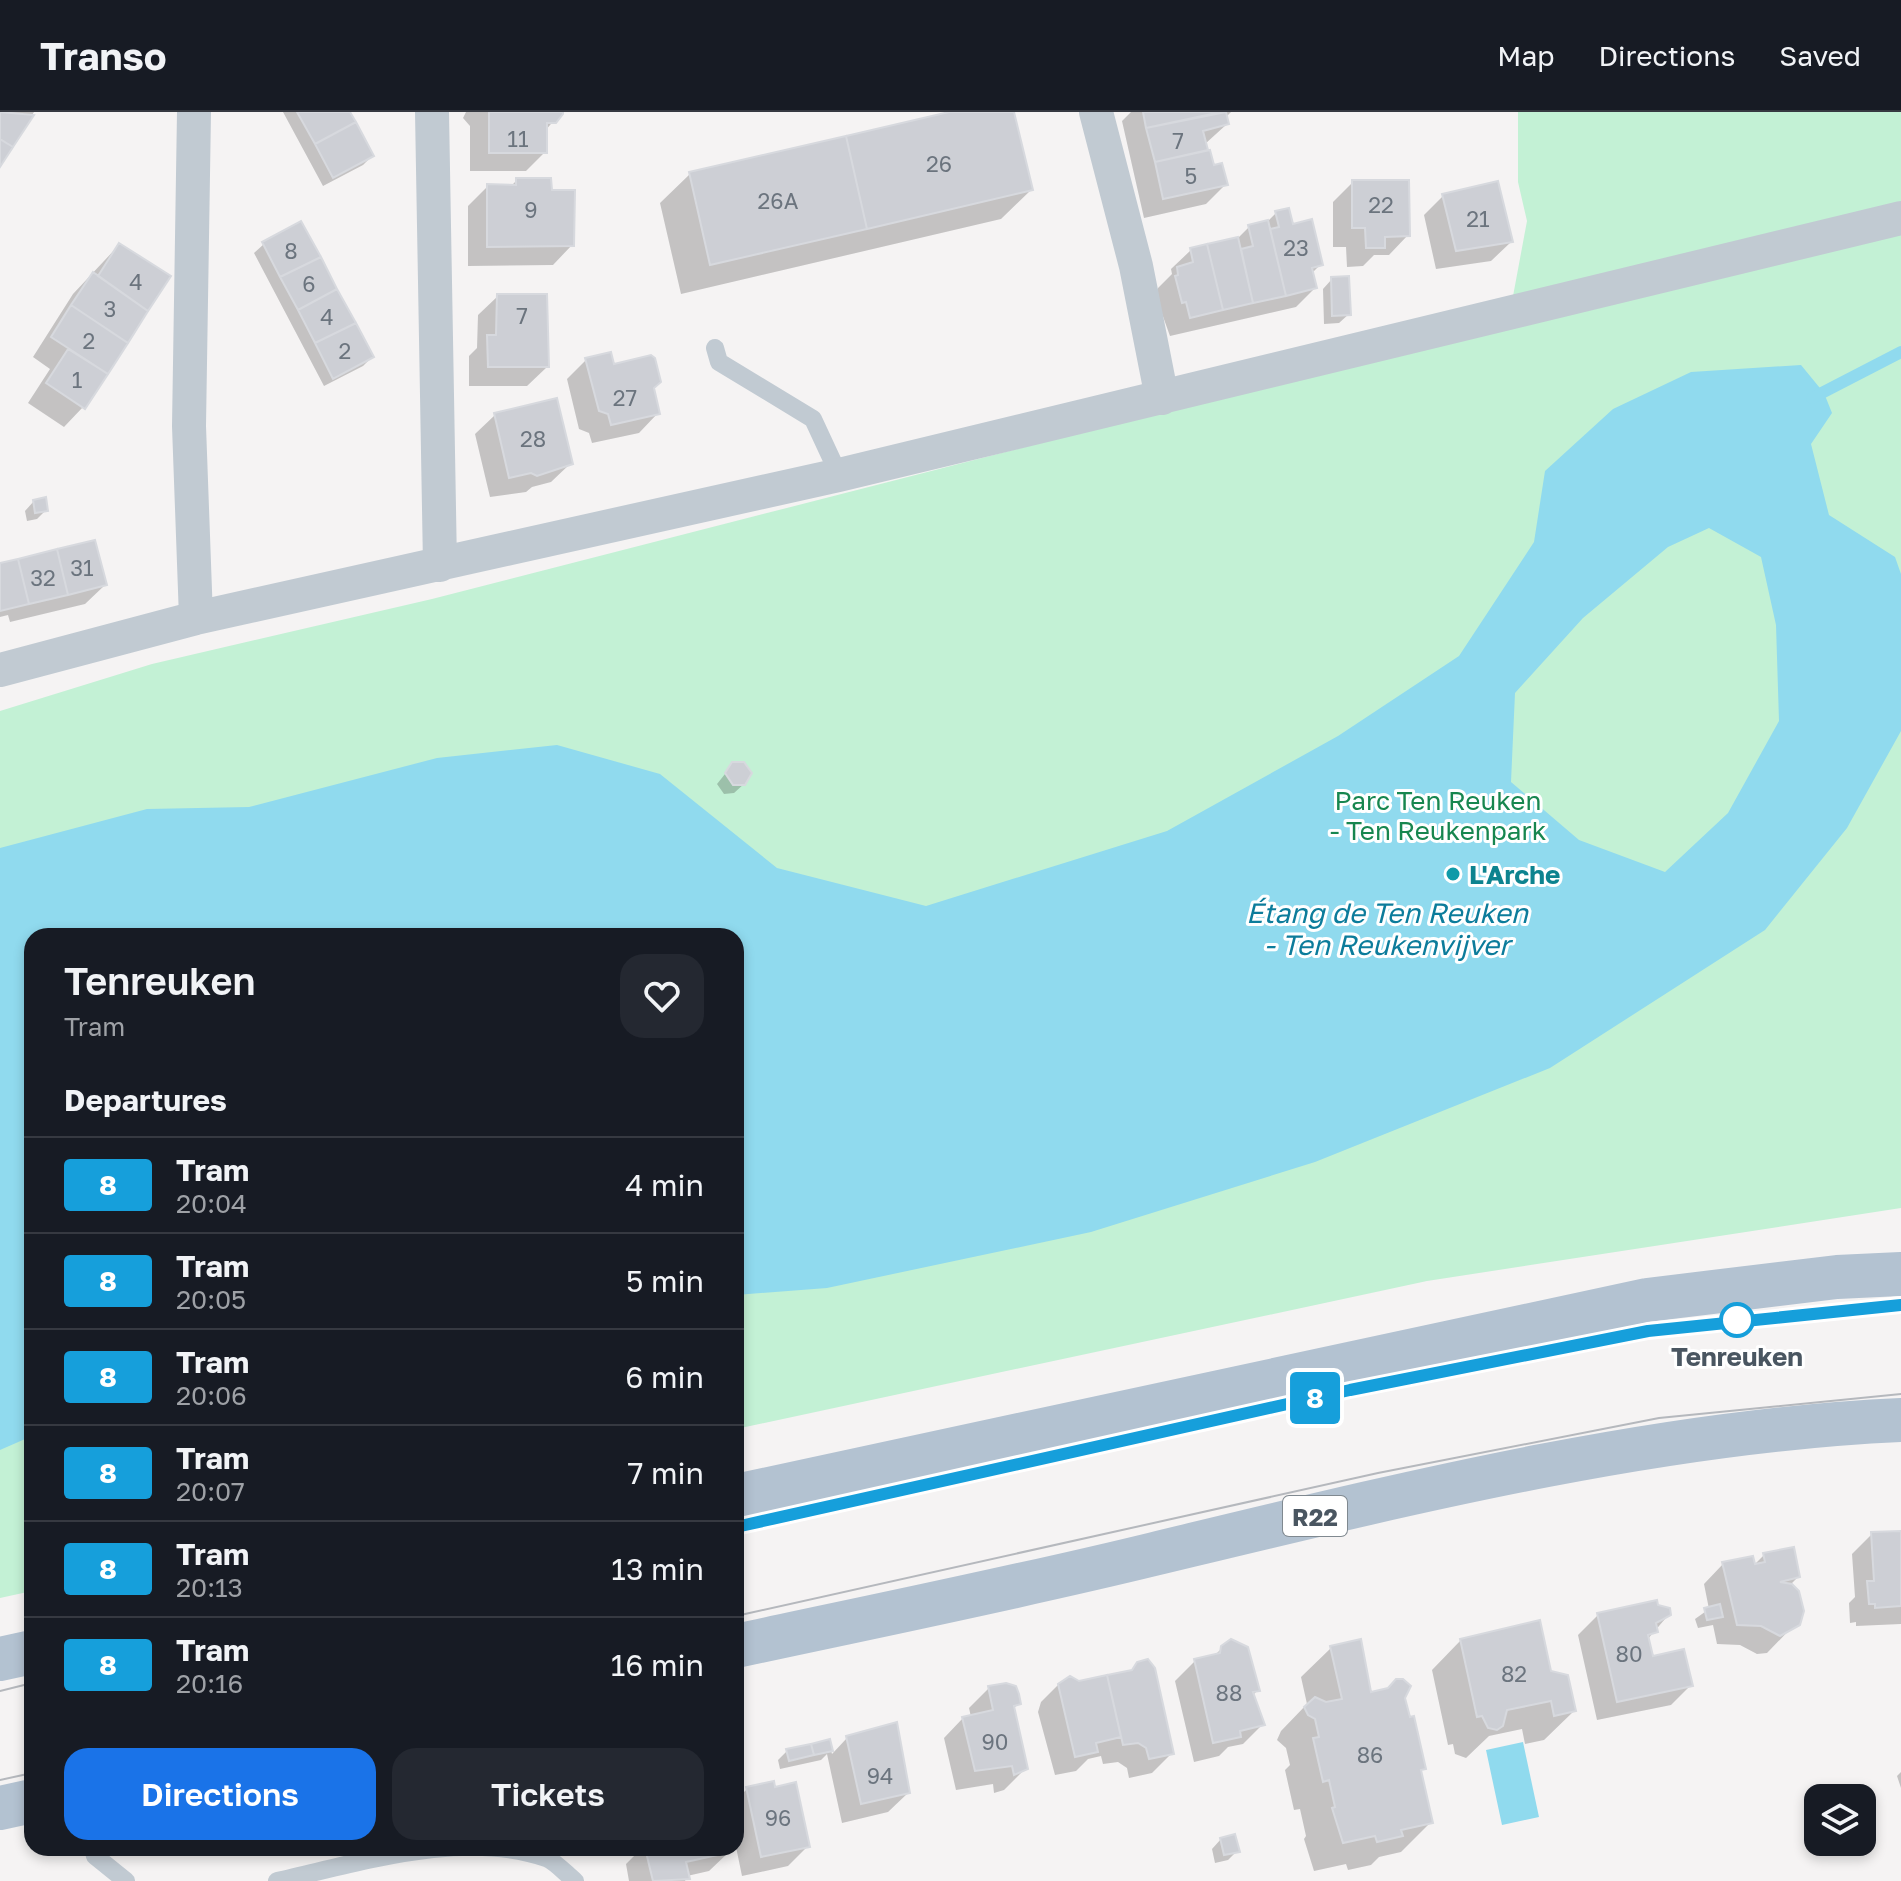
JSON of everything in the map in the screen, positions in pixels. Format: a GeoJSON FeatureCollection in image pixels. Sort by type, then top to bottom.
{"type":"FeatureCollection","features":[{"type":"Feature","properties":{"kind":"main road"},"geometry":{"type":"LineString","coordinates":[[744,1494],[1647,1300],[1837,1277],[1901,1274]]}},
{"type":"Feature","properties":{"kind":"main road","name":"R22"},"geometry":{"type":"LineString","coordinates":[[744,1644],[1117,1563],[1400,1496],[1663,1446],[1901,1420]]}},
{"type":"Feature","properties":{"kind":"main road"},"geometry":{"type":"LineString","coordinates":[[0,1659],[24,1654]]}},
{"type":"Feature","properties":{"kind":"main road"},"geometry":{"type":"LineString","coordinates":[[0,1808],[24,1803]]}},
{"type":"Feature","properties":{"kind":"street"},"geometry":{"type":"LineString","coordinates":[[194,112],[189,426],[196,618]]}},
{"type":"Feature","properties":{"kind":"street"},"geometry":{"type":"LineString","coordinates":[[432,112],[440,565]]}},
{"type":"Feature","properties":{"kind":"street"},"geometry":{"type":"LineString","coordinates":[[1096,112],[1136,266],[1162,398]]}},
{"type":"Feature","properties":{"kind":"street"},"geometry":{"type":"LineString","coordinates":[[0,670],[196,618],[839,475],[1901,218]]}},
{"type":"Feature","properties":{"kind":"lane"},"geometry":{"type":"LineString","coordinates":[[715,348],[719,362],[813,419],[839,475]]}},
{"type":"Feature","properties":{"kind":"lane"},"geometry":{"type":"LineString","coordinates":[[95,1856],[126,1881]]}},
{"type":"Feature","properties":{"kind":"lane"},"geometry":{"type":"LineString","coordinates":[[277,1881],[393,1856]]}},
{"type":"Feature","properties":{"kind":"lane"},"geometry":{"type":"LineString","coordinates":[[536,1856],[548,1859],[575,1881]]}},
{"type":"Feature","properties":{"kind":"green space","name":"Parc Ten Reuken - Ten Reukenpark"},"geometry":{"type":"Polygon","coordinates":[[[1518,112],[1901,112],[1901,1208],[1427,1281],[744,1427],[744,928],[24,928],[24,1593],[0,1598],[0,711],[152,664],[432,599],[1508,323],[1527,221],[1518,182],[1518,112]]]}},
{"type":"Feature","properties":{"kind":"water","name":"Étang de Ten Reuken - Ten Reukenvijver"},"geometry":{"type":"Polygon","coordinates":[[[1801,365],[1824,393],[1832,413],[1811,444],[1829,515],[1895,557],[1901,574],[1901,731],[1847,828],[1765,930],[1550,1068],[1315,1162],[1091,1232],[827,1288],[744,1294],[744,928],[24,928],[24,1440],[0,1450],[0,848],[147,809],[249,807],[437,758],[557,745],[660,774],[777,868],[926,906],[1167,831],[1338,736],[1459,656],[1534,542],[1545,471],[1613,409],[1691,372],[1801,365]],[[1709,528],[1668,547],[1583,618],[1515,693],[1511,782],[1579,840],[1665,872],[1728,813],[1779,721],[1776,625],[1761,557],[1709,528]]]}},
{"type":"Feature","properties":{"kind":"water"},"geometry":{"type":"Polygon","coordinates":[[[1523,1742],[1539,1817],[1502,1825],[1486,1750],[1523,1742]]]}},
{"type":"Feature","properties":{"kind":"building"},"geometry":{"type":"Polygon","coordinates":[[[0,112],[34,115],[13,147],[0,139],[0,112]]]}},
{"type":"Feature","properties":{"kind":"building"},"geometry":{"type":"Polygon","coordinates":[[[297,112],[350,112],[356,122],[315,144],[297,112]]]}},
{"type":"Feature","properties":{"kind":"building"},"geometry":{"type":"Polygon","coordinates":[[[489,112],[563,114],[556,123],[547,123],[547,153],[489,153],[489,112]]]}},
{"type":"Feature","properties":{"kind":"building"},"geometry":{"type":"Polygon","coordinates":[[[949,112],[1014,112],[1033,190],[867,229],[846,136],[949,112]]]}},
{"type":"Feature","properties":{"kind":"building"},"geometry":{"type":"Polygon","coordinates":[[[1143,112],[1221,112],[1146,128],[1143,112]]]}},
{"type":"Feature","properties":{"kind":"building"},"geometry":{"type":"Polygon","coordinates":[[[1226,112],[1229,124],[1203,131],[1208,150],[1155,162],[1146,128],[1226,112]]]}},
{"type":"Feature","properties":{"kind":"building"},"geometry":{"type":"Polygon","coordinates":[[[356,122],[374,156],[333,178],[315,144],[356,122]]]}},
{"type":"Feature","properties":{"kind":"building"},"geometry":{"type":"Polygon","coordinates":[[[846,136],[867,229],[710,265],[689,172],[846,136]]]}},
{"type":"Feature","properties":{"kind":"building"},"geometry":{"type":"Polygon","coordinates":[[[0,139],[13,147],[0,167],[0,139]]]}},
{"type":"Feature","properties":{"kind":"building"},"geometry":{"type":"Polygon","coordinates":[[[1210,150],[1214,165],[1222,163],[1228,185],[1163,199],[1155,162],[1210,150]]]}},
{"type":"Feature","properties":{"kind":"building"},"geometry":{"type":"Polygon","coordinates":[[[516,178],[551,178],[552,190],[575,190],[574,246],[487,247],[487,184],[516,185],[516,178]]]}},
{"type":"Feature","properties":{"kind":"building"},"geometry":{"type":"Polygon","coordinates":[[[1352,180],[1409,180],[1410,236],[1385,237],[1385,248],[1366,248],[1365,228],[1352,228],[1352,180]]]}},
{"type":"Feature","properties":{"kind":"building"},"geometry":{"type":"Polygon","coordinates":[[[1498,181],[1513,242],[1456,251],[1442,194],[1498,181]]]}},
{"type":"Feature","properties":{"kind":"building"},"geometry":{"type":"Polygon","coordinates":[[[1289,208],[1293,224],[1312,219],[1323,265],[1312,268],[1317,288],[1286,296],[1270,229],[1279,227],[1275,211],[1289,208]]]}},
{"type":"Feature","properties":{"kind":"building"},"geometry":{"type":"Polygon","coordinates":[[[1268,220],[1286,296],[1253,303],[1241,249],[1253,246],[1248,225],[1268,220]]]}},
{"type":"Feature","properties":{"kind":"building"},"geometry":{"type":"Polygon","coordinates":[[[301,221],[321,257],[280,277],[262,242],[301,221]]]}},
{"type":"Feature","properties":{"kind":"building"},"geometry":{"type":"Polygon","coordinates":[[[1238,237],[1253,303],[1223,310],[1207,244],[1238,237]]]}},
{"type":"Feature","properties":{"kind":"building"},"geometry":{"type":"Polygon","coordinates":[[[119,243],[171,276],[148,311],[98,276],[119,243]]]}},
{"type":"Feature","properties":{"kind":"building"},"geometry":{"type":"Polygon","coordinates":[[[1207,244],[1223,310],[1190,318],[1186,302],[1182,303],[1175,276],[1178,275],[1177,267],[1193,262],[1190,248],[1207,244]]]}},
{"type":"Feature","properties":{"kind":"building"},"geometry":{"type":"Polygon","coordinates":[[[321,257],[337,289],[298,310],[280,277],[321,257]]]}},
{"type":"Feature","properties":{"kind":"building"},"geometry":{"type":"Polygon","coordinates":[[[93,272],[148,311],[128,343],[71,305],[93,272]]]}},
{"type":"Feature","properties":{"kind":"building"},"geometry":{"type":"Polygon","coordinates":[[[1349,276],[1351,315],[1332,316],[1331,277],[1349,276]]]}},
{"type":"Feature","properties":{"kind":"building"},"geometry":{"type":"Polygon","coordinates":[[[337,289],[356,323],[315,343],[298,310],[337,289]]]}},
{"type":"Feature","properties":{"kind":"building"},"geometry":{"type":"Polygon","coordinates":[[[497,294],[547,294],[549,367],[488,367],[487,335],[496,335],[497,294]]]}},
{"type":"Feature","properties":{"kind":"building"},"geometry":{"type":"Polygon","coordinates":[[[71,305],[128,343],[108,374],[51,337],[71,305]]]}},
{"type":"Feature","properties":{"kind":"building"},"geometry":{"type":"Polygon","coordinates":[[[356,323],[374,357],[333,379],[315,343],[356,323]]]}},
{"type":"Feature","properties":{"kind":"building"},"geometry":{"type":"Polygon","coordinates":[[[68,349],[108,374],[85,409],[46,383],[68,349]]]}},
{"type":"Feature","properties":{"kind":"building"},"geometry":{"type":"Polygon","coordinates":[[[611,352],[614,364],[651,355],[655,358],[661,382],[654,388],[660,414],[611,425],[608,414],[599,411],[585,358],[611,352]]]}},
{"type":"Feature","properties":{"kind":"building"},"geometry":{"type":"Polygon","coordinates":[[[557,398],[573,464],[537,476],[531,473],[509,478],[494,413],[557,398]]]}},
{"type":"Feature","properties":{"kind":"building"},"geometry":{"type":"Polygon","coordinates":[[[46,497],[48,511],[35,513],[33,500],[46,497]]]}},
{"type":"Feature","properties":{"kind":"building"},"geometry":{"type":"Polygon","coordinates":[[[95,540],[107,585],[68,595],[57,549],[95,540]]]}},
{"type":"Feature","properties":{"kind":"building"},"geometry":{"type":"Polygon","coordinates":[[[57,549],[68,595],[29,604],[18,559],[57,549]]]}},
{"type":"Feature","properties":{"kind":"building"},"geometry":{"type":"Polygon","coordinates":[[[18,559],[29,604],[0,611],[0,563],[18,559]]]}},
{"type":"Feature","properties":{"kind":"building"},"geometry":{"type":"Polygon","coordinates":[[[732,762],[744,762],[752,773],[745,785],[733,785],[725,773],[732,762]]]}},
{"type":"Feature","properties":{"kind":"building"},"geometry":{"type":"Polygon","coordinates":[[[1901,1531],[1901,1606],[1875,1608],[1875,1604],[1869,1604],[1867,1581],[1874,1581],[1871,1532],[1901,1531]]]}},
{"type":"Feature","properties":{"kind":"building"},"geometry":{"type":"Polygon","coordinates":[[[1794,1547],[1800,1577],[1780,1582],[1792,1584],[1799,1591],[1804,1611],[1800,1625],[1780,1636],[1761,1626],[1737,1625],[1722,1562],[1753,1556],[1755,1564],[1765,1562],[1763,1553],[1794,1547]]]}},
{"type":"Feature","properties":{"kind":"building"},"geometry":{"type":"Polygon","coordinates":[[[1657,1600],[1658,1605],[1670,1608],[1671,1615],[1656,1623],[1658,1632],[1648,1635],[1653,1656],[1684,1649],[1693,1686],[1617,1702],[1597,1613],[1657,1600]]]}},
{"type":"Feature","properties":{"kind":"building"},"geometry":{"type":"Polygon","coordinates":[[[1720,1604],[1723,1617],[1707,1620],[1704,1608],[1720,1604]]]}},
{"type":"Feature","properties":{"kind":"building"},"geometry":{"type":"Polygon","coordinates":[[[1540,1620],[1551,1671],[1568,1675],[1576,1711],[1554,1716],[1551,1701],[1507,1710],[1503,1726],[1497,1730],[1488,1728],[1482,1716],[1477,1717],[1460,1639],[1540,1620]]]}},
{"type":"Feature","properties":{"kind":"building"},"geometry":{"type":"Polygon","coordinates":[[[1231,1639],[1248,1647],[1260,1691],[1253,1692],[1265,1725],[1240,1731],[1241,1737],[1213,1743],[1194,1659],[1220,1653],[1221,1646],[1231,1639]]]}},
{"type":"Feature","properties":{"kind":"building"},"geometry":{"type":"Polygon","coordinates":[[[1361,1639],[1371,1692],[1388,1688],[1396,1679],[1403,1679],[1411,1686],[1405,1698],[1410,1717],[1414,1716],[1426,1769],[1421,1770],[1433,1823],[1401,1830],[1403,1836],[1377,1842],[1375,1836],[1343,1843],[1332,1808],[1335,1807],[1329,1780],[1323,1782],[1313,1738],[1319,1737],[1315,1719],[1308,1715],[1304,1707],[1315,1697],[1326,1702],[1342,1699],[1330,1646],[1361,1639]]]}},
{"type":"Feature","properties":{"kind":"building"},"geometry":{"type":"Polygon","coordinates":[[[1148,1659],[1155,1668],[1174,1754],[1149,1759],[1146,1748],[1138,1743],[1123,1745],[1107,1675],[1132,1670],[1137,1662],[1148,1659]]]}},
{"type":"Feature","properties":{"kind":"building"},"geometry":{"type":"Polygon","coordinates":[[[1107,1675],[1121,1737],[1096,1743],[1098,1752],[1075,1757],[1058,1684],[1070,1676],[1079,1681],[1107,1675]]]}},
{"type":"Feature","properties":{"kind":"building"},"geometry":{"type":"Polygon","coordinates":[[[1006,1683],[1016,1686],[1019,1694],[1021,1704],[1014,1706],[1028,1769],[1014,1775],[1012,1766],[975,1771],[962,1717],[993,1710],[988,1686],[1006,1683]]]}},
{"type":"Feature","properties":{"kind":"building"},"geometry":{"type":"Polygon","coordinates":[[[897,1722],[910,1793],[861,1804],[846,1736],[897,1722]]]}},
{"type":"Feature","properties":{"kind":"building"},"geometry":{"type":"Polygon","coordinates":[[[830,1739],[833,1751],[814,1755],[811,1744],[830,1739]]]}},
{"type":"Feature","properties":{"kind":"building"},"geometry":{"type":"Polygon","coordinates":[[[811,1744],[814,1755],[789,1761],[786,1749],[811,1744]]]}},
{"type":"Feature","properties":{"kind":"building"},"geometry":{"type":"Polygon","coordinates":[[[774,1781],[775,1787],[796,1782],[810,1847],[761,1857],[746,1787],[774,1781]]]}},
{"type":"Feature","properties":{"kind":"building"},"geometry":{"type":"Polygon","coordinates":[[[1235,1834],[1240,1852],[1224,1855],[1220,1838],[1235,1834]]]}},
{"type":"Feature","properties":{"kind":"building"},"geometry":{"type":"Polygon","coordinates":[[[647,1856],[713,1856],[686,1862],[690,1879],[653,1881],[647,1856]]]}},
{"type":"Feature","properties":{"kind":"waterway"},"geometry":{"type":"LineString","coordinates":[[1812,398],[1901,352]]}},
{"type":"Feature","properties":{"kind":"tram line"},"geometry":{"type":"LineString","coordinates":[[744,1525],[1350,1390],[1648,1331],[1901,1305]]}},
{"type":"Feature","properties":{"kind":"tram line","name":"8"},"geometry":{"type":"LineString","coordinates":[[744,1525],[1350,1390],[1648,1331],[1901,1305]]}},
{"type":"Feature","properties":{"kind":"tram line"},"geometry":{"type":"LineString","coordinates":[[744,1614],[1378,1473],[1659,1418],[1901,1394]]}},
{"type":"Feature","properties":{"kind":"tram line"},"geometry":{"type":"LineString","coordinates":[[0,1691],[24,1685]]}},
{"type":"Feature","properties":{"kind":"tram line"},"geometry":{"type":"LineString","coordinates":[[0,1780],[24,1775]]}},
{"type":"Feature","properties":{"kind":"place","name":"L'Arche"},"geometry":{"type":"Point","coordinates":[1453,874]}},
{"type":"Feature","properties":{"kind":"place","name":"Tenreuken"},"geometry":{"type":"Point","coordinates":[1737,1320]}}]}
